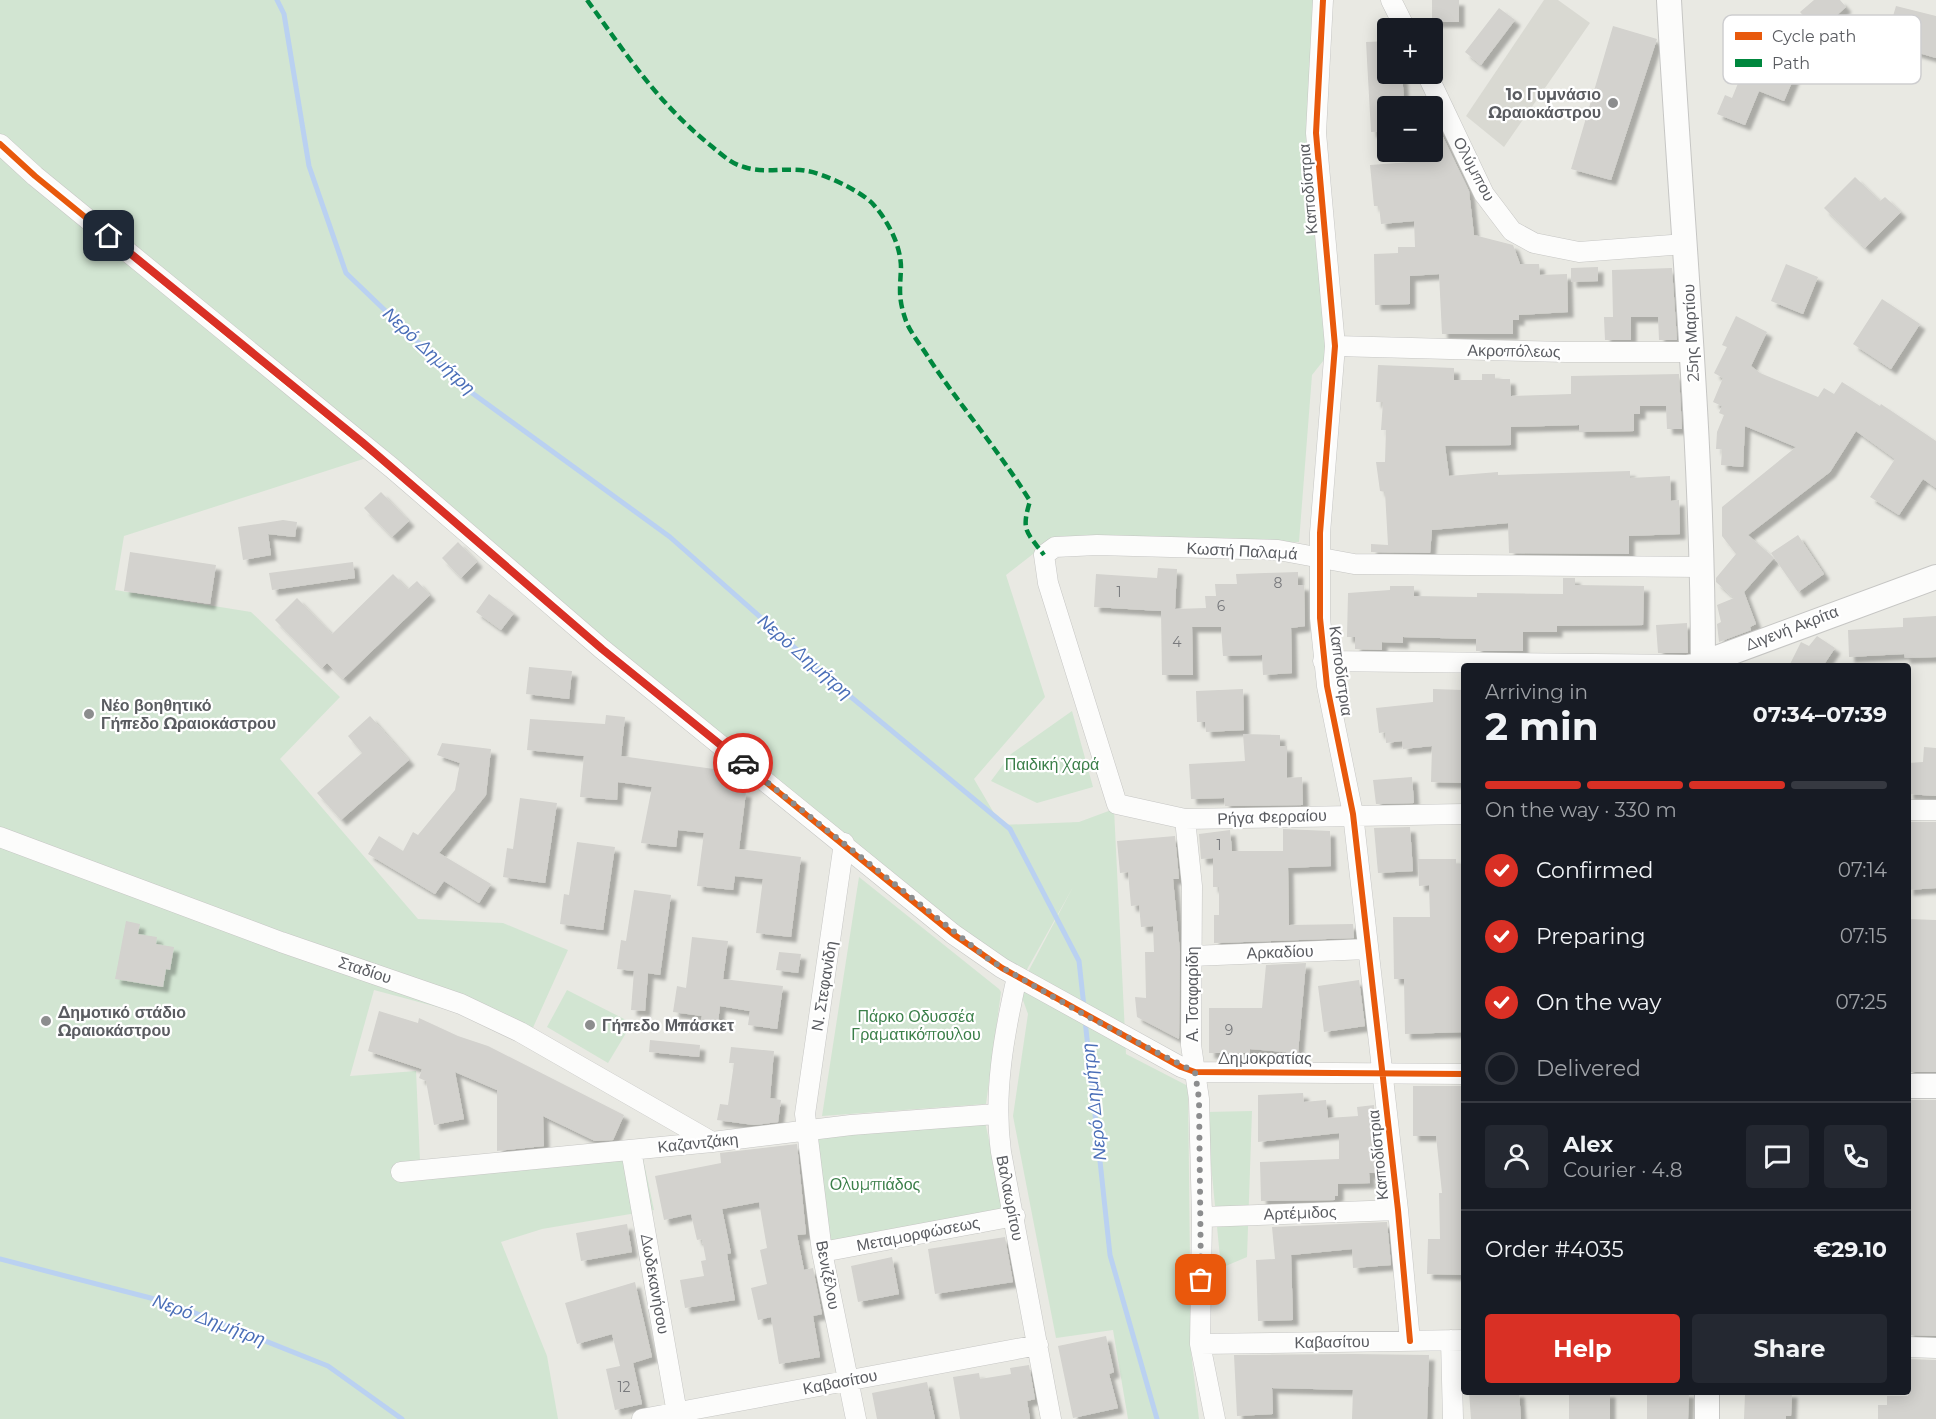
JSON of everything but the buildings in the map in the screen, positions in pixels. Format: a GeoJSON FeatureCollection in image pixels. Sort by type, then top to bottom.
{"type":"FeatureCollection","features":[{"type":"Feature","properties":{"kind":"street","name":"Καποδίστρια"},"geometry":{"type":"LineString","coordinates":[[1323,0],[1316,133],[1335,346],[1320,558],[1323,661],[1353,814],[1383,1071],[1410,1341]]}},
{"type":"Feature","properties":{"kind":"street"},"geometry":{"type":"LineString","coordinates":[[1392,0],[1400,18]]}},
{"type":"Feature","properties":{"kind":"street","name":"25ης Μαρτίου"},"geometry":{"type":"LineString","coordinates":[[1670,0],[1693,352],[1702,567],[1703,663]]}},
{"type":"Feature","properties":{"kind":"street","name":"Ολύμπου"},"geometry":{"type":"LineString","coordinates":[[1431,84],[1484,194],[1512,231],[1534,243],[1579,252],[1685,244]]}},
{"type":"Feature","properties":{"kind":"street","name":"Δημοκρατίας"},"geometry":{"type":"LineString","coordinates":[[0,144],[35,176],[392,468],[602,649],[844,843],[953,934],[1017,977],[1195,1072],[1383,1071],[1461,1074]]}},
{"type":"Feature","properties":{"kind":"street","name":"Ακροπόλεως"},"geometry":{"type":"LineString","coordinates":[[1335,346],[1566,352],[1693,352]]}},
{"type":"Feature","properties":{"kind":"street","name":"Κωστή Παλαμά"},"geometry":{"type":"LineString","coordinates":[[1117,804],[1048,583],[1043,560],[1048,550],[1065,546],[1097,545],[1278,550],[1354,564],[1702,567]]}},
{"type":"Feature","properties":{"kind":"street","name":"Διγενή Ακρίτα"},"geometry":{"type":"LineString","coordinates":[[1706,663],[1936,577]]}},
{"type":"Feature","properties":{"kind":"street","name":"Διγενή Ακρίτα"},"geometry":{"type":"LineString","coordinates":[[1323,661],[1505,663]]}},
{"type":"Feature","properties":{"kind":"street","name":"Ρήγα Φερραίου"},"geometry":{"type":"LineString","coordinates":[[1117,804],[1185,819],[1353,814],[1461,814]]}},
{"type":"Feature","properties":{"kind":"street"},"geometry":{"type":"LineString","coordinates":[[1911,810],[1936,810]]}},
{"type":"Feature","properties":{"kind":"street","name":"Α. Τσαφαρίδη"},"geometry":{"type":"LineString","coordinates":[[1185,819],[1190,849],[1191,1045],[1199,1099],[1202,1217],[1200,1344],[1215,1419]]}},
{"type":"Feature","properties":{"kind":"street","name":"Σταδίου"},"geometry":{"type":"LineString","coordinates":[[0,837],[281,942],[461,1004],[520,1032],[712,1142]]}},
{"type":"Feature","properties":{"kind":"street","name":"Ν. Στεφανίδη"},"geometry":{"type":"LineString","coordinates":[[806,1130],[806,1097],[826,980],[844,843]]}},
{"type":"Feature","properties":{"kind":"street","name":"Αρκαδίου"},"geometry":{"type":"LineString","coordinates":[[1192,956],[1368,949]]}},
{"type":"Feature","properties":{"kind":"street","name":"Βαλαωρίτου"},"geometry":{"type":"LineString","coordinates":[[1017,977],[1010,1008],[996,1114],[1050,1419]]}},
{"type":"Feature","properties":{"kind":"street"},"geometry":{"type":"LineString","coordinates":[[1911,1086],[1936,1086]]}},
{"type":"Feature","properties":{"kind":"street","name":"Καζαντζάκη"},"geometry":{"type":"LineString","coordinates":[[400,1172],[712,1142],[806,1130],[996,1114]]}},
{"type":"Feature","properties":{"kind":"street","name":"Βενιζέλου"},"geometry":{"type":"LineString","coordinates":[[806,1130],[822,1252],[855,1419]]}},
{"type":"Feature","properties":{"kind":"street","name":"Δωδεκανήσου"},"geometry":{"type":"LineString","coordinates":[[631,1150],[678,1416]]}},
{"type":"Feature","properties":{"kind":"street","name":"Αρτέμιδος"},"geometry":{"type":"LineString","coordinates":[[1202,1217],[1398,1210]]}},
{"type":"Feature","properties":{"kind":"street","name":"Μεταμορφώσεως"},"geometry":{"type":"LineString","coordinates":[[822,1252],[1014,1216]]}},
{"type":"Feature","properties":{"kind":"street"},"geometry":{"type":"LineString","coordinates":[[1453,1419],[1457,1340]]}},
{"type":"Feature","properties":{"kind":"street","name":"Καβασίτου"},"geometry":{"type":"LineString","coordinates":[[1200,1344],[1457,1340]]}},
{"type":"Feature","properties":{"kind":"street","name":"Καβασίτου"},"geometry":{"type":"LineString","coordinates":[[642,1419],[678,1416],[1038,1345]]}},
{"type":"Feature","properties":{"kind":"street"},"geometry":{"type":"LineString","coordinates":[[1911,1347],[1936,1348]]}},
{"type":"Feature","properties":{"kind":"street"},"geometry":{"type":"LineString","coordinates":[[1707,1395],[1707,1419]]}},
{"type":"Feature","properties":{"kind":"shaded area"},"geometry":{"type":"Polygon","coordinates":[[[1544,0],[1558,0],[1590,23],[1504,147],[1466,116],[1544,0]]]}},
{"type":"Feature","properties":{"kind":"green space"},"geometry":{"type":"Polygon","coordinates":[[[0,0],[1332,0],[1325,133],[1335,346],[1312,375],[1299,542],[1051,540],[1006,575],[1045,697],[974,779],[1001,825],[1079,822],[1114,809],[1126,1054],[1188,1086],[1191,1352],[1199,1419],[1128,1419],[1113,1330],[1056,1338],[1013,1116],[1028,1014],[1019,989],[1073,887],[1025,973],[986,950],[616,648],[388,451],[124,536],[115,590],[251,612],[340,697],[280,759],[418,919],[503,923],[568,950],[531,1032],[374,990],[350,1076],[416,1071],[420,1161],[640,1144],[654,1210],[542,1229],[501,1242],[547,1356],[558,1419],[0,1419],[0,0]]]}},
{"type":"Feature","properties":{"kind":"green space","name":"Παιδική Χαρά"},"geometry":{"type":"Polygon","coordinates":[[[1072,711],[1093,787],[1037,803],[991,781],[1011,754],[1072,711]]]}},
{"type":"Feature","properties":{"kind":"green space","name":"Πάρκο Οδυσσέα Γραματικόπουλου"},"geometry":{"type":"Polygon","coordinates":[[[859,877],[1001,992],[986,1104],[822,1116],[859,877]]]}},
{"type":"Feature","properties":{"kind":"green space","name":"Γήπεδο Μπάσκετ"},"geometry":{"type":"Polygon","coordinates":[[[567,990],[632,1023],[608,1063],[547,1027],[567,990]]]}},
{"type":"Feature","properties":{"kind":"green space"},"geometry":{"type":"Polygon","coordinates":[[[1252,1111],[1247,1257],[1221,1268],[1206,1112],[1252,1111]]]}},
{"type":"Feature","properties":{"kind":"green space","name":"Ολυμπιάδος"},"geometry":{"type":"Polygon","coordinates":[[[985,1122],[1005,1211],[829,1247],[815,1135],[985,1122]]]}},
{"type":"Feature","properties":{"kind":"waterway","name":"Νερό Δημήτρη"},"geometry":{"type":"LineString","coordinates":[[277,0],[284,14],[309,166],[346,273],[468,390],[670,537],[839,687],[1010,829],[1079,961],[1084,1007]]}},
{"type":"Feature","properties":{"kind":"waterway","name":"Νερό Δημήτρη"},"geometry":{"type":"LineString","coordinates":[[1085,1020],[1110,1255],[1157,1419]]}},
{"type":"Feature","properties":{"kind":"waterway","name":"Νερό Δημήτρη"},"geometry":{"type":"LineString","coordinates":[[0,1259],[170,1303],[328,1366],[402,1419]]}},
{"type":"Feature","properties":{"kind":"marked path"},"geometry":{"type":"LineString","coordinates":[[587,0],[658,94],[674,112],[726,158],[739,166],[752,169],[814,172],[859,193],[878,209],[899,250],[901,300],[908,326],[942,378],[1030,501],[1026,519],[1027,530],[1044,555]]}},
{"type":"Feature","properties":{"kind":"cycle path"},"geometry":{"type":"LineString","coordinates":[[1323,0],[1316,133],[1335,346],[1320,533],[1320,618],[1327,686],[1353,814],[1398,1210],[1410,1341]]}},
{"type":"Feature","properties":{"kind":"cycle path"},"geometry":{"type":"LineString","coordinates":[[0,144],[35,176],[392,468],[602,649],[953,934],[1002,968],[1181,1067],[1195,1072],[1461,1074]]}},
{"type":"Feature","properties":{"kind":"way so far"},"geometry":{"type":"LineString","coordinates":[[743,763],[953,934],[991,961],[1083,1014],[1195,1072],[1199,1099],[1201,1280]]}},
{"type":"Feature","properties":{"kind":"place","name":"1o Γυμνάσιο Ωραιοκάστρου"},"geometry":{"type":"Point","coordinates":[1613,103]}},
{"type":"Feature","properties":{"kind":"place","name":"Νέο βοηθητικό Γήπεδο Ωραιοκάστρου"},"geometry":{"type":"Point","coordinates":[89,714]}},
{"type":"Feature","properties":{"kind":"place","name":"Δημοτικό στάδιο Ωραιοκάστρου"},"geometry":{"type":"Point","coordinates":[46,1021]}},
{"type":"Feature","properties":{"kind":"place","name":"Γήπεδο Μπάσκετ"},"geometry":{"type":"Point","coordinates":[590,1025]}},
{"type":"Feature","properties":{"kind":"route"},"geometry":{"type":"LineString","coordinates":[[109,236],[362,442],[602,649],[743,763]]}}]}
